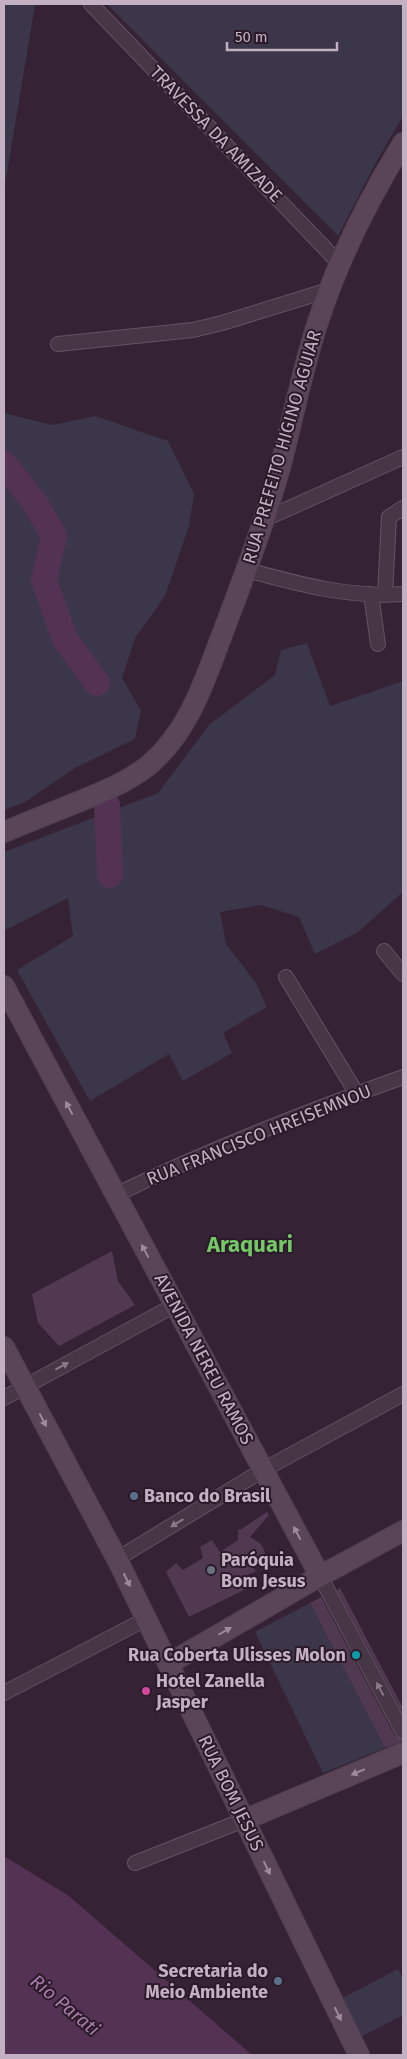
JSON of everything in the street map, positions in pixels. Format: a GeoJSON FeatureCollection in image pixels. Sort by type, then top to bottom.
{"type":"FeatureCollection","features":[{"type":"Feature","properties":{"kind":"main road","name":"RUA PREFEITO HIGINO AGUIAR"},"geometry":{"type":"LineString","coordinates":[[4,832],[114,786],[148,766],[166,748],[184,725],[197,700],[247,570],[280,466],[314,334],[329,290],[367,209],[403,143]]}},
{"type":"Feature","properties":{"kind":"main road","name":"AVENIDA NEREU RAMOS"},"geometry":{"type":"LineString","coordinates":[[4,986],[320,1576]]}},
{"type":"Feature","properties":{"kind":"main road","name":"RUA BOM JESUS"},"geometry":{"type":"LineString","coordinates":[[4,1347],[117,1560],[359,2055]]}},
{"type":"Feature","properties":{"kind":"main road"},"geometry":{"type":"LineString","coordinates":[[168,1664],[320,1576],[403,1531]]}},
{"type":"Feature","properties":{"kind":"main road"},"geometry":{"type":"LineString","coordinates":[[244,1820],[403,1753]]}},
{"type":"Feature","properties":{"kind":"street","name":"TRAVESSA DA AMIZADE"},"geometry":{"type":"LineString","coordinates":[[91,4],[340,264]]}},
{"type":"Feature","properties":{"kind":"street"},"geometry":{"type":"LineString","coordinates":[[58,344],[193,330],[329,290]]}},
{"type":"Feature","properties":{"kind":"street"},"geometry":{"type":"LineString","coordinates":[[263,520],[403,457]]}},
{"type":"Feature","properties":{"kind":"street"},"geometry":{"type":"LineString","coordinates":[[378,644],[378,595],[388,517],[403,508]]}},
{"type":"Feature","properties":{"kind":"street"},"geometry":{"type":"LineString","coordinates":[[247,570],[294,583],[339,592],[378,595],[403,594]]}},
{"type":"Feature","properties":{"kind":"street"},"geometry":{"type":"LineString","coordinates":[[384,951],[403,974]]}},
{"type":"Feature","properties":{"kind":"street"},"geometry":{"type":"LineString","coordinates":[[286,977],[357,1094]]}},
{"type":"Feature","properties":{"kind":"street","name":"RUA FRANCISCO HREISEMNOU"},"geometry":{"type":"LineString","coordinates":[[115,1195],[183,1162],[238,1139],[403,1077]]}},
{"type":"Feature","properties":{"kind":"street"},"geometry":{"type":"LineString","coordinates":[[4,1398],[175,1306]]}},
{"type":"Feature","properties":{"kind":"street"},"geometry":{"type":"LineString","coordinates":[[117,1560],[263,1470],[403,1394]]}},
{"type":"Feature","properties":{"kind":"street","name":"AVENIDA NEREU RAMOS"},"geometry":{"type":"LineString","coordinates":[[320,1576],[403,1732]]}},
{"type":"Feature","properties":{"kind":"street"},"geometry":{"type":"LineString","coordinates":[[4,1693],[146,1619]]}},
{"type":"Feature","properties":{"kind":"street"},"geometry":{"type":"LineString","coordinates":[[135,1863],[244,1820]]}},
{"type":"Feature","properties":{"kind":"shaded area"},"geometry":{"type":"Polygon","coordinates":[[[4,4],[35,5],[4,191],[4,4]]]}},
{"type":"Feature","properties":{"kind":"shaded area"},"geometry":{"type":"Polygon","coordinates":[[[107,4],[403,4],[403,116],[375,164],[338,236],[107,4]]]}},
{"type":"Feature","properties":{"kind":"shaded area"},"geometry":{"type":"Polygon","coordinates":[[[4,413],[52,425],[95,416],[168,441],[194,494],[189,526],[165,596],[135,638],[122,678],[141,711],[135,739],[75,768],[25,802],[4,810],[4,413]]]}},
{"type":"Feature","properties":{"kind":"shaded area"},"geometry":{"type":"Polygon","coordinates":[[[307,643],[330,706],[403,681],[403,892],[358,932],[315,954],[299,917],[261,905],[220,912],[226,944],[256,983],[267,1007],[223,1033],[232,1053],[183,1081],[169,1054],[90,1101],[17,970],[73,936],[68,898],[4,931],[4,852],[158,793],[209,725],[275,675],[281,650],[307,643]]]}},
{"type":"Feature","properties":{"kind":"shaded area"},"geometry":{"type":"Polygon","coordinates":[[[310,1603],[385,1748],[323,1773],[255,1632],[310,1603]]]}},
{"type":"Feature","properties":{"kind":"shaded area"},"geometry":{"type":"Polygon","coordinates":[[[398,1969],[403,1979],[403,2015],[361,2037],[341,1999],[398,1969]]]}},
{"type":"Feature","properties":{"kind":"water","name":"Rio Parati"},"geometry":{"type":"Polygon","coordinates":[[[4,1856],[69,1896],[252,2055],[4,2055],[4,1856]]]}},
{"type":"Feature","properties":{"kind":"building"},"geometry":{"type":"Polygon","coordinates":[[[112,1251],[118,1281],[135,1305],[59,1346],[38,1323],[32,1294],[112,1251]]]}},
{"type":"Feature","properties":{"kind":"building","name":"Paróquia Bom Jesus"},"geometry":{"type":"Polygon","coordinates":[[[267,1512],[269,1515],[250,1537],[261,1544],[265,1552],[261,1561],[251,1564],[256,1571],[241,1578],[244,1590],[189,1617],[166,1572],[176,1563],[183,1570],[203,1558],[200,1547],[212,1540],[220,1552],[238,1540],[238,1529],[240,1530],[267,1512]]]}},
{"type":"Feature","properties":{"kind":"building"},"geometry":{"type":"Polygon","coordinates":[[[340,1588],[403,1708],[403,1714],[337,1590],[340,1588]]]}},
{"type":"Feature","properties":{"kind":"building"},"geometry":{"type":"Polygon","coordinates":[[[321,1597],[395,1736],[403,1741],[385,1748],[310,1603],[321,1597]]]}},
{"type":"Feature","properties":{"kind":"waterway"},"geometry":{"type":"LineString","coordinates":[[4,464],[35,503],[54,536],[44,580],[65,639],[97,683]]}},
{"type":"Feature","properties":{"kind":"waterway"},"geometry":{"type":"LineString","coordinates":[[107,805],[110,875]]}},
{"type":"Feature","properties":{"kind":"place","name":"Banco do Brasil"},"geometry":{"type":"Point","coordinates":[134,1496]}},
{"type":"Feature","properties":{"kind":"place","name":"Paróquia Bom Jesus"},"geometry":{"type":"Point","coordinates":[211,1570]}},
{"type":"Feature","properties":{"kind":"place","name":"Rua Coberta Ulisses Molon"},"geometry":{"type":"Point","coordinates":[356,1655]}},
{"type":"Feature","properties":{"kind":"place","name":"Hotel Zanella Jasper"},"geometry":{"type":"Point","coordinates":[146,1691]}},
{"type":"Feature","properties":{"kind":"place","name":"Secretaria do Meio Ambiente"},"geometry":{"type":"Point","coordinates":[278,1981]}},
{"type":"Feature","properties":{"kind":"district","name":"Araquari"},"geometry":{"type":"Point","coordinates":[250,1244]}}]}
